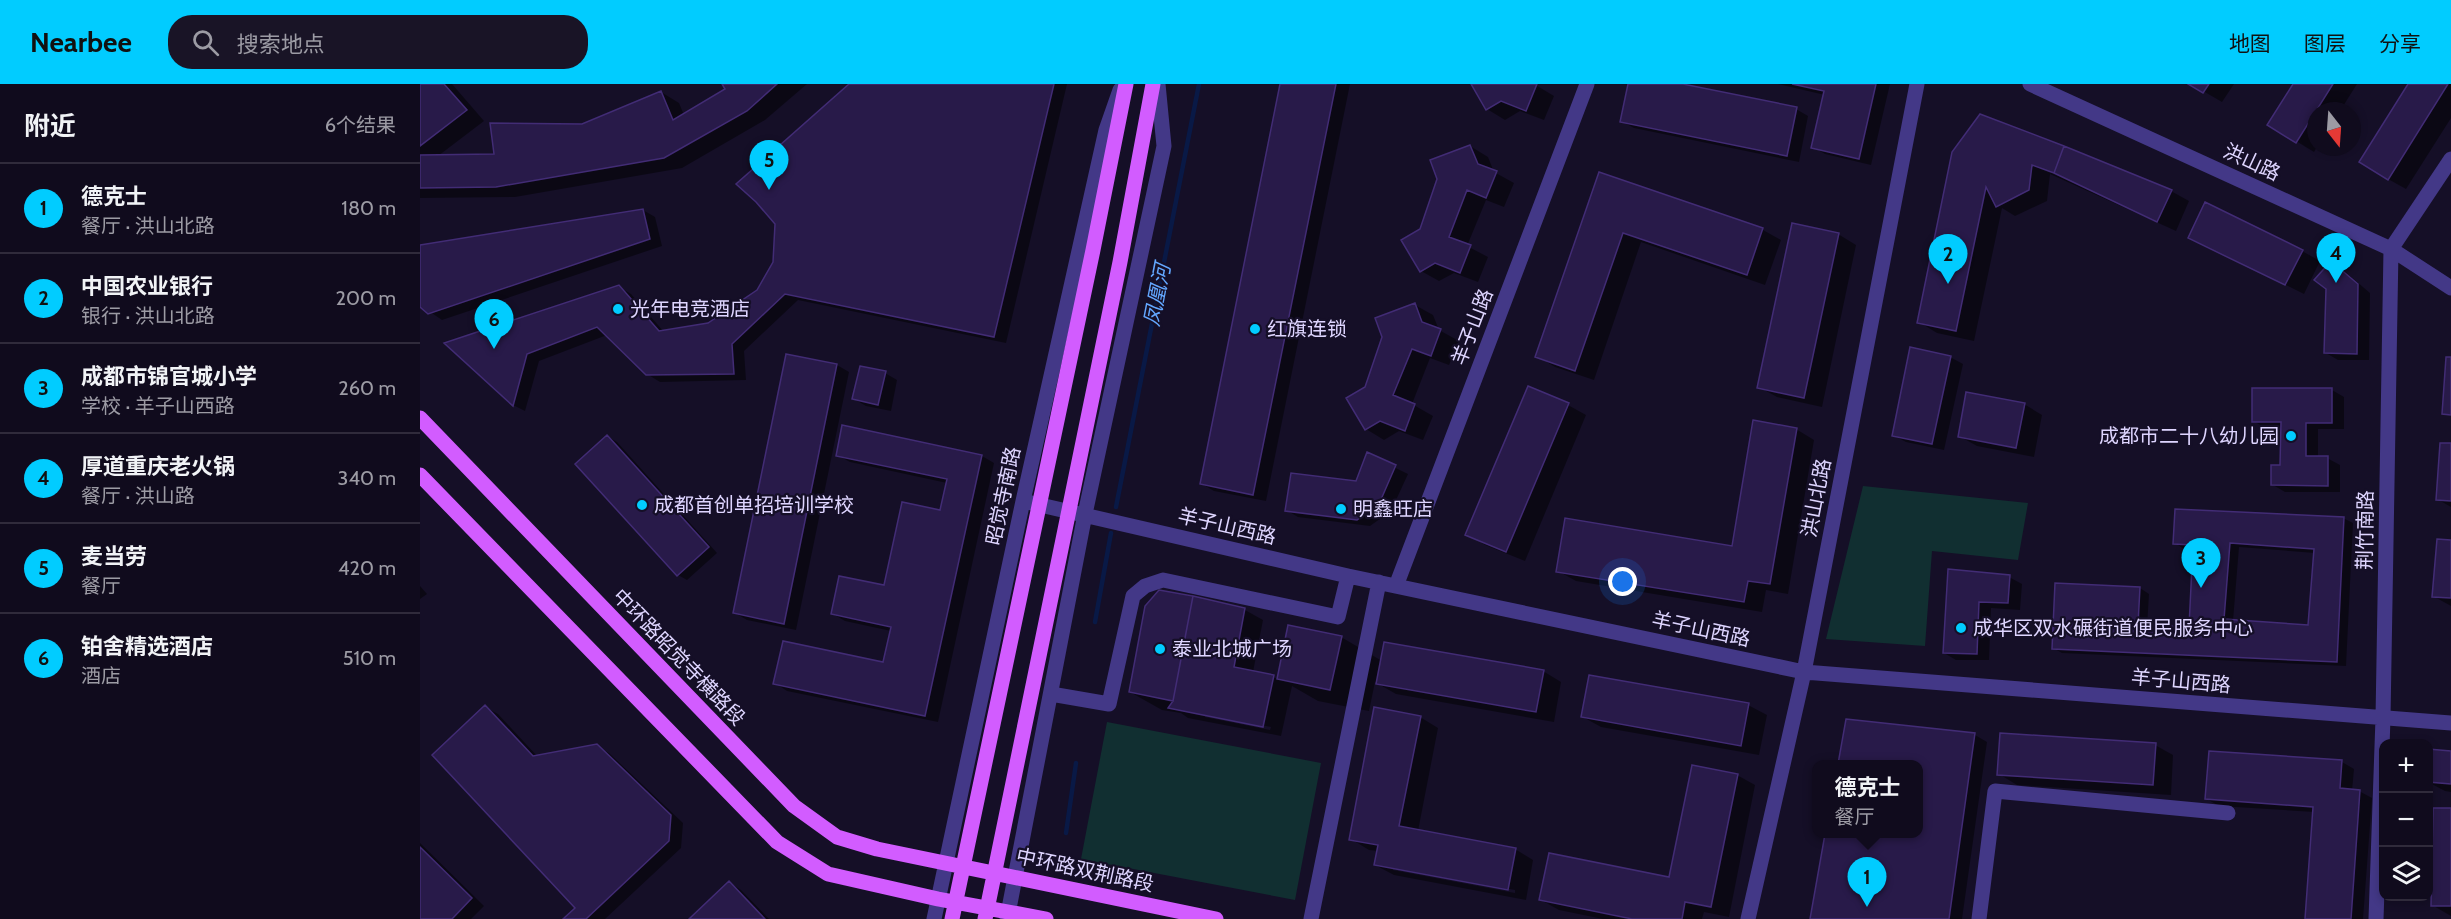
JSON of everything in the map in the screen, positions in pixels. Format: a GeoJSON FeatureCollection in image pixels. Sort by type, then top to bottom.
{"type":"FeatureCollection","features":[{"type":"Feature","properties":{"kind":"main road","name":"昭觉寺南路"},"geometry":{"type":"LineString","coordinates":[[952,919],[1093,250],[1124,84]]}},
{"type":"Feature","properties":{"kind":"main road"},"geometry":{"type":"LineString","coordinates":[[985,919],[1120,262],[1153,84]]}},
{"type":"Feature","properties":{"kind":"main road","name":"中环路昭觉寺横路段"},"geometry":{"type":"LineString","coordinates":[[420,418],[794,806],[837,837],[877,849],[945,864]]}},
{"type":"Feature","properties":{"kind":"main road"},"geometry":{"type":"LineString","coordinates":[[420,475],[777,842],[828,874],[1008,915],[1046,919]]}},
{"type":"Feature","properties":{"kind":"main road","name":"中环路双荆路段"},"geometry":{"type":"LineString","coordinates":[[945,864],[1216,919]]}},
{"type":"Feature","properties":{"kind":"street","name":"昭觉寺南路"},"geometry":{"type":"LineString","coordinates":[[934,919],[1023,501],[1106,130],[1124,84]]}},
{"type":"Feature","properties":{"kind":"street"},"geometry":{"type":"LineString","coordinates":[[1008,915],[1085,514],[1164,146],[1158,84]]}},
{"type":"Feature","properties":{"kind":"street","name":"羊子山路"},"geometry":{"type":"LineString","coordinates":[[1396,586],[1587,84]]}},
{"type":"Feature","properties":{"kind":"street","name":"洪山北路"},"geometry":{"type":"LineString","coordinates":[[1748,919],[1804,672],[1917,84]]}},
{"type":"Feature","properties":{"kind":"street","name":"洪山路"},"geometry":{"type":"LineString","coordinates":[[2030,84],[2391,249],[2451,288]]}},
{"type":"Feature","properties":{"kind":"street"},"geometry":{"type":"LineString","coordinates":[[2391,249],[2451,159]]}},
{"type":"Feature","properties":{"kind":"street","name":"荆竹南路"},"geometry":{"type":"LineString","coordinates":[[2376,919],[2383,718],[2391,249]]}},
{"type":"Feature","properties":{"kind":"street","name":"羊子山西路"},"geometry":{"type":"LineString","coordinates":[[1023,501],[1348,576],[1804,672],[2451,723]]}},
{"type":"Feature","properties":{"kind":"street"},"geometry":{"type":"LineString","coordinates":[[1051,694],[1109,704],[1133,596],[1144,586],[1163,580],[1338,617],[1348,576]]}},
{"type":"Feature","properties":{"kind":"street"},"geometry":{"type":"LineString","coordinates":[[1311,919],[1379,582]]}},
{"type":"Feature","properties":{"kind":"street"},"geometry":{"type":"LineString","coordinates":[[1979,919],[1995,791],[2228,813]]}},
{"type":"Feature","properties":{"kind":"green space"},"geometry":{"type":"Polygon","coordinates":[[[1863,486],[2028,503],[2018,560],[1932,551],[1925,646],[1826,639],[1863,486]]]}},
{"type":"Feature","properties":{"kind":"green space"},"geometry":{"type":"Polygon","coordinates":[[[1107,722],[1321,763],[1295,900],[1081,859],[1107,722]]]}},
{"type":"Feature","properties":{"kind":"building"},"geometry":{"type":"Polygon","coordinates":[[[420,84],[444,84],[467,110],[420,146],[420,84]]]}},
{"type":"Feature","properties":{"kind":"building"},"geometry":{"type":"Polygon","coordinates":[[[722,84],[777,84],[747,111],[664,158],[496,187],[420,188],[420,155],[494,154],[490,123],[582,124],[661,91],[673,120],[725,89],[722,84]]]}},
{"type":"Feature","properties":{"kind":"building"},"geometry":{"type":"Polygon","coordinates":[[[849,84],[1054,84],[994,337],[785,294],[732,344],[734,374],[646,375],[597,327],[527,354],[513,406],[444,343],[619,285],[659,331],[708,323],[757,290],[773,262],[775,224],[736,184],[849,84]]]}},
{"type":"Feature","properties":{"kind":"building"},"geometry":{"type":"Polygon","coordinates":[[[1280,84],[1336,84],[1253,495],[1200,484],[1280,84]]]}},
{"type":"Feature","properties":{"kind":"building"},"geometry":{"type":"Polygon","coordinates":[[[1471,84],[1537,84],[1526,111],[1501,101],[1486,110],[1471,84]]]}},
{"type":"Feature","properties":{"kind":"building"},"geometry":{"type":"Polygon","coordinates":[[[1628,84],[1683,84],[1797,107],[1787,156],[1620,122],[1628,84]]]}},
{"type":"Feature","properties":{"kind":"building"},"geometry":{"type":"Polygon","coordinates":[[[1792,84],[1876,84],[1859,159],[1811,148],[1824,91],[1792,84]]]}},
{"type":"Feature","properties":{"kind":"building"},"geometry":{"type":"Polygon","coordinates":[[[2188,84],[2209,84],[2203,93],[2188,84]]]}},
{"type":"Feature","properties":{"kind":"building"},"geometry":{"type":"Polygon","coordinates":[[[2293,84],[2333,84],[2322,102],[2307,102],[2307,125],[2296,143],[2267,125],[2293,84]]]}},
{"type":"Feature","properties":{"kind":"building"},"geometry":{"type":"Polygon","coordinates":[[[2408,84],[2448,84],[2388,180],[2359,162],[2408,84]]]}},
{"type":"Feature","properties":{"kind":"building"},"geometry":{"type":"Polygon","coordinates":[[[1980,114],[2064,146],[2054,173],[2032,165],[2029,190],[1996,207],[1986,187],[1956,331],[1917,323],[1952,152],[1980,114]]]}},
{"type":"Feature","properties":{"kind":"building"},"geometry":{"type":"Polygon","coordinates":[[[1470,145],[1478,164],[1497,171],[1486,198],[1467,190],[1449,237],[1471,245],[1460,273],[1435,263],[1420,272],[1401,240],[1420,229],[1437,179],[1430,160],[1470,145]]]}},
{"type":"Feature","properties":{"kind":"building"},"geometry":{"type":"Polygon","coordinates":[[[2064,146],[2172,190],[2157,222],[2054,173],[2064,146]]]}},
{"type":"Feature","properties":{"kind":"building"},"geometry":{"type":"Polygon","coordinates":[[[1599,172],[1763,228],[1747,275],[1623,233],[1575,371],[1535,357],[1599,172]]]}},
{"type":"Feature","properties":{"kind":"building"},"geometry":{"type":"Polygon","coordinates":[[[2205,202],[2303,250],[2285,285],[2188,238],[2205,202]]]}},
{"type":"Feature","properties":{"kind":"building"},"geometry":{"type":"Polygon","coordinates":[[[643,209],[650,239],[428,314],[420,307],[420,245],[643,209]]]}},
{"type":"Feature","properties":{"kind":"building"},"geometry":{"type":"Polygon","coordinates":[[[1792,223],[1839,233],[1804,398],[1757,388],[1792,223]]]}},
{"type":"Feature","properties":{"kind":"building"},"geometry":{"type":"Polygon","coordinates":[[[2331,261],[2358,284],[2357,354],[2324,353],[2326,289],[2314,280],[2331,261]]]}},
{"type":"Feature","properties":{"kind":"building"},"geometry":{"type":"Polygon","coordinates":[[[1415,303],[1422,322],[1441,329],[1431,356],[1412,349],[1393,395],[1415,404],[1405,431],[1380,421],[1365,430],[1346,398],[1365,387],[1382,337],[1375,318],[1415,303]]]}},
{"type":"Feature","properties":{"kind":"building"},"geometry":{"type":"Polygon","coordinates":[[[1910,347],[1951,356],[1932,444],[1892,436],[1910,347]]]}},
{"type":"Feature","properties":{"kind":"building"},"geometry":{"type":"Polygon","coordinates":[[[786,354],[837,364],[784,624],[733,613],[786,354]]]}},
{"type":"Feature","properties":{"kind":"building"},"geometry":{"type":"Polygon","coordinates":[[[2446,357],[2451,357],[2451,415],[2442,414],[2446,357]]]}},
{"type":"Feature","properties":{"kind":"building"},"geometry":{"type":"Polygon","coordinates":[[[860,366],[886,371],[878,405],[852,399],[860,366]]]}},
{"type":"Feature","properties":{"kind":"building"},"geometry":{"type":"Polygon","coordinates":[[[1528,386],[1569,403],[1506,552],[1465,535],[1528,386]]]}},
{"type":"Feature","properties":{"kind":"building"},"geometry":{"type":"Polygon","coordinates":[[[2252,388],[2332,388],[2332,423],[2306,423],[2306,456],[2328,456],[2328,486],[2271,485],[2271,465],[2280,465],[2281,422],[2252,422],[2252,388]]]}},
{"type":"Feature","properties":{"kind":"building"},"geometry":{"type":"Polygon","coordinates":[[[1966,392],[2025,403],[2016,448],[1958,437],[1966,392]]]}},
{"type":"Feature","properties":{"kind":"building"},"geometry":{"type":"Polygon","coordinates":[[[1753,420],[1797,428],[1770,584],[1748,581],[1744,602],[1556,572],[1565,518],[1732,546],[1753,420]]]}},
{"type":"Feature","properties":{"kind":"building"},"geometry":{"type":"Polygon","coordinates":[[[842,425],[982,455],[925,716],[773,684],[783,641],[883,662],[891,627],[831,614],[839,576],[884,585],[902,502],[940,510],[947,479],[836,456],[842,425]]]}},
{"type":"Feature","properties":{"kind":"building","name":"成都首创单招培训学校"},"geometry":{"type":"Polygon","coordinates":[[[607,435],[709,547],[677,576],[575,464],[607,435]]]}},
{"type":"Feature","properties":{"kind":"building"},"geometry":{"type":"Polygon","coordinates":[[[2440,443],[2451,443],[2451,501],[2436,500],[2440,443]]]}},
{"type":"Feature","properties":{"kind":"building"},"geometry":{"type":"Polygon","coordinates":[[[1367,452],[1396,465],[1379,504],[1357,520],[1285,511],[1291,473],[1356,481],[1367,452]]]}},
{"type":"Feature","properties":{"kind":"building"},"geometry":{"type":"Polygon","coordinates":[[[2175,509],[2344,517],[2337,662],[2052,649],[2055,583],[2140,587],[2138,625],[2189,627],[2193,545],[2173,544],[2175,509]],[[2230,543],[2224,619],[2308,625],[2314,549],[2230,543]]]}},
{"type":"Feature","properties":{"kind":"building"},"geometry":{"type":"Polygon","coordinates":[[[2437,539],[2451,540],[2451,598],[2432,597],[2437,539]]]}},
{"type":"Feature","properties":{"kind":"building","name":"成华区双水碾街道便民服务中心"},"geometry":{"type":"Polygon","coordinates":[[[1948,569],[2010,575],[2008,603],[1979,602],[1977,654],[1943,653],[1948,569]]]}},
{"type":"Feature","properties":{"kind":"building","name":"泰业北城广场"},"geometry":{"type":"Polygon","coordinates":[[[1159,590],[1193,596],[1173,701],[1129,692],[1145,606],[1159,590]]]}},
{"type":"Feature","properties":{"kind":"building"},"geometry":{"type":"Polygon","coordinates":[[[1193,596],[1245,608],[1234,667],[1274,675],[1263,727],[1168,708],[1173,701],[1193,596]]]}},
{"type":"Feature","properties":{"kind":"building"},"geometry":{"type":"Polygon","coordinates":[[[1288,625],[1342,636],[1330,690],[1277,679],[1288,625]]]}},
{"type":"Feature","properties":{"kind":"building"},"geometry":{"type":"Polygon","coordinates":[[[1384,642],[1544,670],[1536,712],[1376,684],[1384,642]]]}},
{"type":"Feature","properties":{"kind":"building"},"geometry":{"type":"Polygon","coordinates":[[[1589,675],[1749,703],[1741,746],[1581,717],[1589,675]]]}},
{"type":"Feature","properties":{"kind":"building"},"geometry":{"type":"Polygon","coordinates":[[[485,705],[533,756],[597,744],[671,815],[669,841],[586,919],[563,919],[575,908],[432,755],[485,705]]]}},
{"type":"Feature","properties":{"kind":"building"},"geometry":{"type":"Polygon","coordinates":[[[1374,707],[1421,716],[1399,826],[1516,848],[1508,890],[1374,865],[1378,845],[1349,840],[1374,707]]]}},
{"type":"Feature","properties":{"kind":"building"},"geometry":{"type":"Polygon","coordinates":[[[1846,719],[1975,733],[1949,919],[1810,919],[1824,838],[1923,838],[1923,760],[1839,760],[1846,719]]]}},
{"type":"Feature","properties":{"kind":"building"},"geometry":{"type":"Polygon","coordinates":[[[2000,733],[2156,743],[2153,785],[1997,775],[2000,733]]]}},
{"type":"Feature","properties":{"kind":"building"},"geometry":{"type":"Polygon","coordinates":[[[2433,749],[2451,751],[2451,784],[2433,782],[2433,749]]]}},
{"type":"Feature","properties":{"kind":"building"},"geometry":{"type":"Polygon","coordinates":[[[2209,751],[2342,760],[2340,788],[2360,790],[2351,919],[2305,919],[2313,807],[2205,799],[2209,751]]]}},
{"type":"Feature","properties":{"kind":"building"},"geometry":{"type":"Polygon","coordinates":[[[1692,765],[1738,774],[1711,907],[1685,902],[1682,919],[1632,919],[1539,900],[1549,853],[1669,877],[1692,765]]]}},
{"type":"Feature","properties":{"kind":"building"},"geometry":{"type":"Polygon","coordinates":[[[2433,808],[2451,808],[2451,906],[2431,906],[2433,901],[2433,808]]]}},
{"type":"Feature","properties":{"kind":"building"},"geometry":{"type":"Polygon","coordinates":[[[420,847],[472,898],[452,919],[420,919],[420,847]]]}},
{"type":"Feature","properties":{"kind":"building"},"geometry":{"type":"Polygon","coordinates":[[[729,881],[765,919],[689,919],[729,881]]]}},
{"type":"Feature","properties":{"kind":"waterway","name":"凤凰河"},"geometry":{"type":"LineString","coordinates":[[1116,507],[1199,84]]}},
{"type":"Feature","properties":{"kind":"waterway","name":"凤凰河"},"geometry":{"type":"LineString","coordinates":[[1095,622],[1111,533]]}},
{"type":"Feature","properties":{"kind":"waterway","name":"凤凰河"},"geometry":{"type":"LineString","coordinates":[[1066,833],[1076,763]]}},
{"type":"Feature","properties":{"kind":"place","name":"麦当劳"},"geometry":{"type":"Point","coordinates":[769,190]}},
{"type":"Feature","properties":{"kind":"place","name":"厚道重庆老火锅"},"geometry":{"type":"Point","coordinates":[2336,283]}},
{"type":"Feature","properties":{"kind":"place","name":"中国农业银行"},"geometry":{"type":"Point","coordinates":[1948,284]}},
{"type":"Feature","properties":{"kind":"place","name":"光年电竞酒店"},"geometry":{"type":"Point","coordinates":[618,309]}},
{"type":"Feature","properties":{"kind":"place","name":"红旗连锁"},"geometry":{"type":"Point","coordinates":[1255,329]}},
{"type":"Feature","properties":{"kind":"place","name":"铂舍精选酒店"},"geometry":{"type":"Point","coordinates":[494,349]}},
{"type":"Feature","properties":{"kind":"place","name":"成都市二十八幼儿园"},"geometry":{"type":"Point","coordinates":[2291,436]}},
{"type":"Feature","properties":{"kind":"place","name":"成都首创单招培训学校"},"geometry":{"type":"Point","coordinates":[642,505]}},
{"type":"Feature","properties":{"kind":"place","name":"明鑫旺店"},"geometry":{"type":"Point","coordinates":[1341,509]}},
{"type":"Feature","properties":{"kind":"place","name":"成都市锦官城小学"},"geometry":{"type":"Point","coordinates":[2201,588]}},
{"type":"Feature","properties":{"kind":"place","name":"成华区双水碾街道便民服务中心"},"geometry":{"type":"Point","coordinates":[1961,628]}},
{"type":"Feature","properties":{"kind":"place","name":"泰业北城广场"},"geometry":{"type":"Point","coordinates":[1160,649]}},
{"type":"Feature","properties":{"kind":"place","name":"德克士"},"geometry":{"type":"Point","coordinates":[1867,907]}}]}
